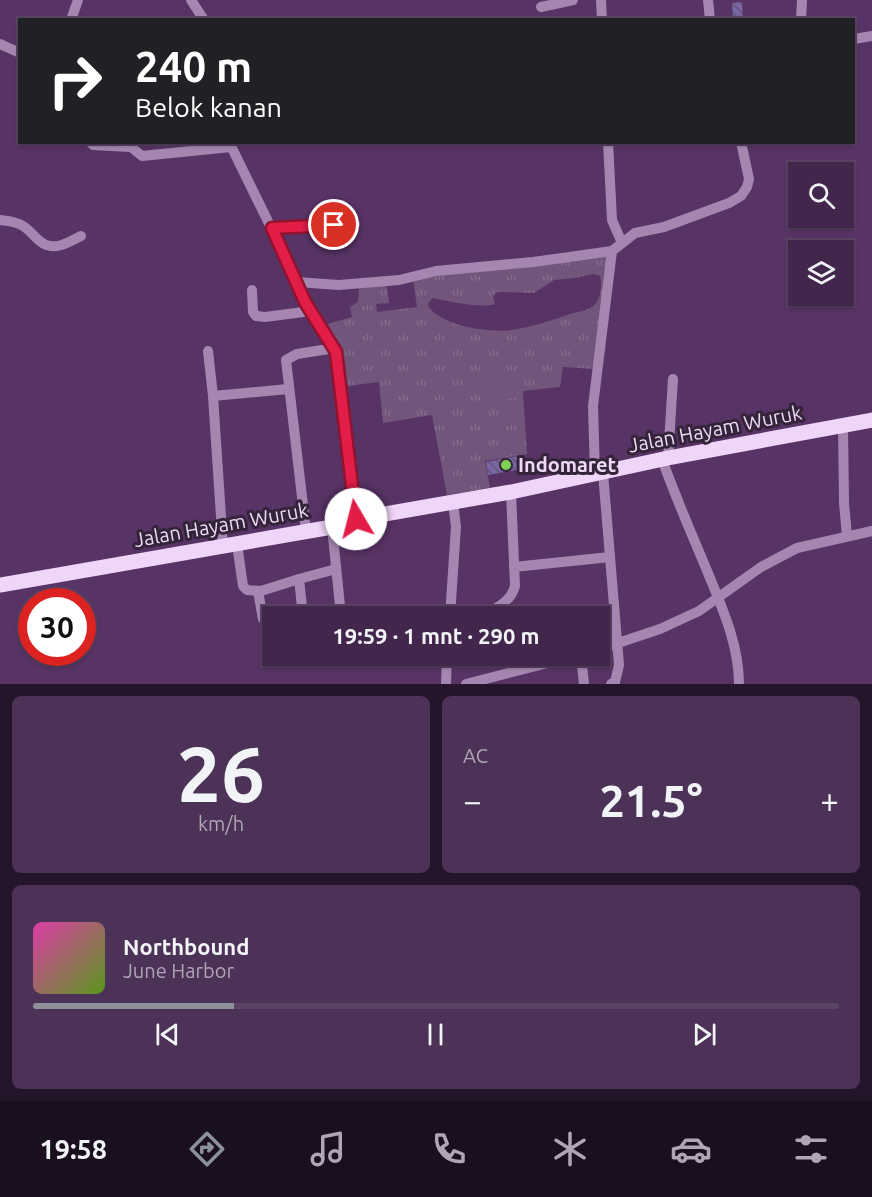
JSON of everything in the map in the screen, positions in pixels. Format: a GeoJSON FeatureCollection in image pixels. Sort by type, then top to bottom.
{"type":"FeatureCollection","features":[{"type":"Feature","properties":{"kind":"main road","name":"Jalan Hayam Wuruk"},"geometry":{"type":"LineString","coordinates":[[0,585],[332,527],[356,519],[511,492],[665,458],[872,420]]}},
{"type":"Feature","properties":{"kind":"street"},"geometry":{"type":"LineString","coordinates":[[72,18],[78,0]]}},
{"type":"Feature","properties":{"kind":"street"},"geometry":{"type":"LineString","coordinates":[[191,0],[203,18]]}},
{"type":"Feature","properties":{"kind":"street"},"geometry":{"type":"LineString","coordinates":[[541,7],[573,0]]}},
{"type":"Feature","properties":{"kind":"street"},"geometry":{"type":"LineString","coordinates":[[601,0],[602,18]]}},
{"type":"Feature","properties":{"kind":"street"},"geometry":{"type":"LineString","coordinates":[[708,0],[710,18]]}},
{"type":"Feature","properties":{"kind":"street"},"geometry":{"type":"LineString","coordinates":[[801,18],[802,0]]}},
{"type":"Feature","properties":{"kind":"street"},"geometry":{"type":"LineString","coordinates":[[855,39],[872,36]]}},
{"type":"Feature","properties":{"kind":"street"},"geometry":{"type":"LineString","coordinates":[[0,45],[18,51]]}},
{"type":"Feature","properties":{"kind":"street"},"geometry":{"type":"LineString","coordinates":[[92,144],[131,147],[142,156],[230,145],[311,311],[338,356],[356,519]]}},
{"type":"Feature","properties":{"kind":"street"},"geometry":{"type":"LineString","coordinates":[[608,144],[612,220],[622,243]]}},
{"type":"Feature","properties":{"kind":"street"},"geometry":{"type":"LineString","coordinates":[[297,282],[339,285],[399,280],[436,271],[533,262],[612,251],[635,233],[664,227],[741,196],[749,179],[741,144]]}},
{"type":"Feature","properties":{"kind":"street"},"geometry":{"type":"LineString","coordinates":[[0,220],[20,224],[48,246],[59,246],[81,236]]}},
{"type":"Feature","properties":{"kind":"street"},"geometry":{"type":"LineString","coordinates":[[272,228],[355,224]]}},
{"type":"Feature","properties":{"kind":"street"},"geometry":{"type":"LineString","coordinates":[[611,684],[615,682],[619,665],[610,557],[593,406],[612,251]]}},
{"type":"Feature","properties":{"kind":"street"},"geometry":{"type":"LineString","coordinates":[[252,290],[256,316],[265,317],[311,311]]}},
{"type":"Feature","properties":{"kind":"street"},"geometry":{"type":"LineString","coordinates":[[306,531],[285,360],[297,354],[335,348]]}},
{"type":"Feature","properties":{"kind":"street"},"geometry":{"type":"LineString","coordinates":[[208,351],[230,545],[243,586],[247,590],[258,591],[336,569]]}},
{"type":"Feature","properties":{"kind":"street"},"geometry":{"type":"LineString","coordinates":[[673,378],[665,458],[735,650],[739,684]]}},
{"type":"Feature","properties":{"kind":"street"},"geometry":{"type":"LineString","coordinates":[[213,396],[288,389]]}},
{"type":"Feature","properties":{"kind":"street"},"geometry":{"type":"LineString","coordinates":[[843,425],[844,503],[847,536]]}},
{"type":"Feature","properties":{"kind":"street"},"geometry":{"type":"LineString","coordinates":[[499,606],[513,594],[515,586],[511,492]]}},
{"type":"Feature","properties":{"kind":"street"},"geometry":{"type":"LineString","coordinates":[[451,606],[456,527],[453,502]]}},
{"type":"Feature","properties":{"kind":"street"},"geometry":{"type":"LineString","coordinates":[[332,527],[340,606]]}},
{"type":"Feature","properties":{"kind":"street"},"geometry":{"type":"LineString","coordinates":[[610,645],[660,629],[699,611],[761,567],[797,548],[872,531]]}},
{"type":"Feature","properties":{"kind":"street"},"geometry":{"type":"LineString","coordinates":[[514,567],[610,557]]}},
{"type":"Feature","properties":{"kind":"street"},"geometry":{"type":"LineString","coordinates":[[299,579],[302,606]]}},
{"type":"Feature","properties":{"kind":"street"},"geometry":{"type":"LineString","coordinates":[[258,591],[262,613]]}},
{"type":"Feature","properties":{"kind":"street"},"geometry":{"type":"LineString","coordinates":[[446,684],[447,666]]}},
{"type":"Feature","properties":{"kind":"street"},"geometry":{"type":"LineString","coordinates":[[466,684],[536,666]]}},
{"type":"Feature","properties":{"kind":"street"},"geometry":{"type":"LineString","coordinates":[[582,666],[584,684]]}},
{"type":"Feature","properties":{"kind":"green space"},"geometry":{"type":"Polygon","coordinates":[[[608,254],[594,369],[563,367],[560,387],[523,391],[527,454],[485,461],[490,488],[447,495],[432,415],[383,423],[379,382],[347,386],[345,362],[327,324],[352,317],[350,307],[358,302],[359,288],[386,282],[389,303],[376,304],[377,312],[417,307],[413,279],[608,254]],[[594,274],[554,280],[534,293],[497,292],[493,296],[495,304],[482,306],[433,298],[428,306],[443,319],[466,327],[502,331],[518,329],[591,307],[599,297],[600,276],[594,274]]]}},
{"type":"Feature","properties":{"kind":"green space"},"geometry":{"type":"Polygon","coordinates":[[[514,378],[517,398],[486,401],[484,381],[514,378]]]}},
{"type":"Feature","properties":{"kind":"building"},"geometry":{"type":"Polygon","coordinates":[[[742,2],[743,18],[733,18],[732,3],[742,2]]]}},
{"type":"Feature","properties":{"kind":"building","name":"Indomaret"},"geometry":{"type":"Polygon","coordinates":[[[524,455],[527,468],[488,475],[486,462],[524,455]]]}},
{"type":"Feature","properties":{"kind":"place","name":"Indomaret"},"geometry":{"type":"Point","coordinates":[506,465]}},
{"type":"Feature","properties":{"kind":"route"},"geometry":{"type":"LineString","coordinates":[[334,225],[272,228],[305,302],[336,352],[356,519]]}}]}
